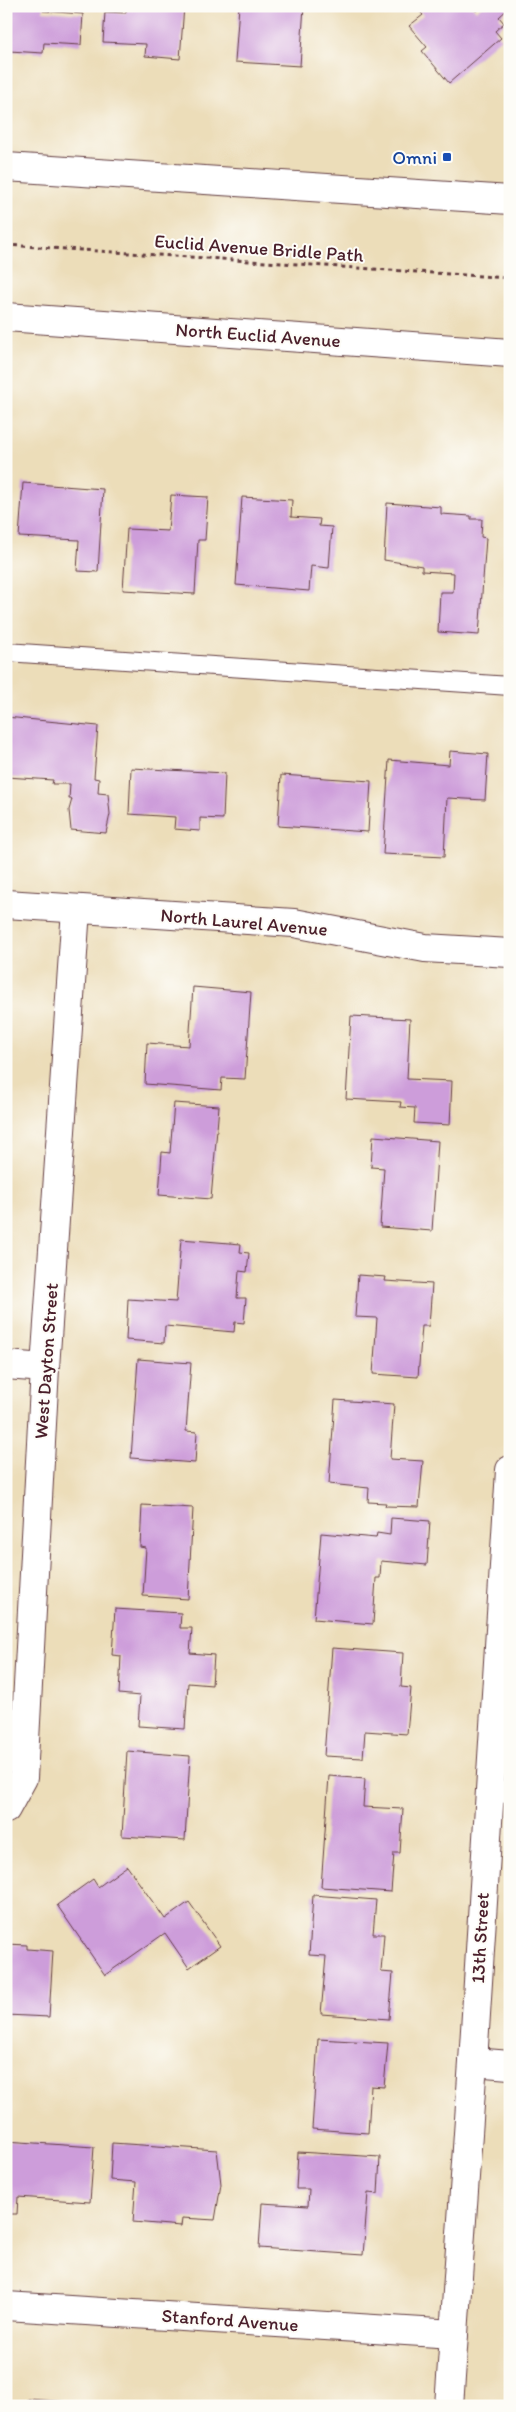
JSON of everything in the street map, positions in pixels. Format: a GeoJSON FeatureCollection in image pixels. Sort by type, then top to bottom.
{"type":"FeatureCollection","features":[{"type":"Feature","properties":{"kind":"street"},"geometry":{"type":"LineString","coordinates":[[6,167],[510,200]]}},
{"type":"Feature","properties":{"kind":"street","name":"North Euclid Avenue"},"geometry":{"type":"LineString","coordinates":[[6,317],[510,353]]}},
{"type":"Feature","properties":{"kind":"street","name":"North Laurel Avenue"},"geometry":{"type":"LineString","coordinates":[[6,904],[294,923],[425,948],[510,953]]}},
{"type":"Feature","properties":{"kind":"street","name":"West Dayton Street"},"geometry":{"type":"LineString","coordinates":[[6,1809],[23,1778],[45,1368],[76,908]]}},
{"type":"Feature","properties":{"kind":"street"},"geometry":{"type":"LineString","coordinates":[[6,1365],[45,1368]]}},
{"type":"Feature","properties":{"kind":"street","name":"13th Street"},"geometry":{"type":"LineString","coordinates":[[449,2406],[473,2062],[499,1793],[510,1470]]}},
{"type":"Feature","properties":{"kind":"street"},"geometry":{"type":"LineString","coordinates":[[473,2062],[510,2065]]}},
{"type":"Feature","properties":{"kind":"street","name":"Stanford Avenue"},"geometry":{"type":"LineString","coordinates":[[6,2306],[454,2334]]}},
{"type":"Feature","properties":{"kind":"lane"},"geometry":{"type":"LineString","coordinates":[[6,652],[510,686]]}},
{"type":"Feature","properties":{"kind":"path","name":"Euclid Avenue Bridle Path"},"geometry":{"type":"LineString","coordinates":[[6,244],[510,278]]}},
{"type":"Feature","properties":{"kind":"building"},"geometry":{"type":"Polygon","coordinates":[[[6,6],[43,6],[43,11],[83,14],[81,45],[44,43],[43,53],[9,51],[9,42],[6,42],[6,6]]]}},
{"type":"Feature","properties":{"kind":"building"},"geometry":{"type":"Polygon","coordinates":[[[126,6],[184,6],[180,59],[145,56],[146,44],[103,42],[105,12],[126,13],[126,6]]]}},
{"type":"Feature","properties":{"kind":"building"},"geometry":{"type":"Polygon","coordinates":[[[239,6],[304,6],[300,66],[235,62],[239,6]]]}},
{"type":"Feature","properties":{"kind":"building"},"geometry":{"type":"Polygon","coordinates":[[[415,6],[472,6],[476,11],[482,6],[510,7],[499,17],[504,23],[495,31],[501,38],[449,83],[422,51],[427,47],[409,26],[423,15],[415,6]]]}},
{"type":"Feature","properties":{"kind":"building"},"geometry":{"type":"Polygon","coordinates":[[[23,483],[103,489],[98,572],[77,571],[79,540],[19,537],[23,483]]]}},
{"type":"Feature","properties":{"kind":"building"},"geometry":{"type":"Polygon","coordinates":[[[171,495],[208,497],[205,540],[198,540],[195,594],[123,590],[127,529],[168,531],[171,495]]]}},
{"type":"Feature","properties":{"kind":"building"},"geometry":{"type":"Polygon","coordinates":[[[242,497],[292,500],[291,517],[320,519],[319,526],[332,527],[329,568],[311,566],[309,591],[236,585],[242,497]]]}},
{"type":"Feature","properties":{"kind":"building"},"geometry":{"type":"Polygon","coordinates":[[[387,503],[441,507],[441,514],[471,516],[471,519],[482,519],[481,537],[486,538],[479,635],[438,632],[440,592],[453,592],[454,573],[422,571],[422,566],[384,560],[387,503]]]}},
{"type":"Feature","properties":{"kind":"building"},"geometry":{"type":"Polygon","coordinates":[[[6,717],[98,726],[94,778],[99,779],[98,793],[108,794],[110,814],[106,833],[71,830],[69,810],[72,799],[69,799],[70,784],[52,784],[53,780],[6,777],[6,717]]]}},
{"type":"Feature","properties":{"kind":"building"},"geometry":{"type":"Polygon","coordinates":[[[450,751],[488,754],[485,800],[447,798],[444,857],[383,854],[389,760],[449,765],[450,751]]]}},
{"type":"Feature","properties":{"kind":"building"},"geometry":{"type":"Polygon","coordinates":[[[131,768],[225,773],[223,819],[200,818],[200,831],[174,829],[175,817],[129,814],[131,768]]]}},
{"type":"Feature","properties":{"kind":"building"},"geometry":{"type":"Polygon","coordinates":[[[281,775],[371,781],[368,832],[278,826],[281,775]]]}},
{"type":"Feature","properties":{"kind":"building"},"geometry":{"type":"Polygon","coordinates":[[[193,987],[251,992],[245,1079],[222,1078],[221,1090],[145,1084],[147,1043],[189,1046],[193,987]]]}},
{"type":"Feature","properties":{"kind":"building"},"geometry":{"type":"Polygon","coordinates":[[[351,1016],[410,1019],[407,1079],[452,1081],[450,1125],[414,1123],[415,1108],[400,1107],[401,1102],[346,1099],[351,1016]]]}},
{"type":"Feature","properties":{"kind":"building"},"geometry":{"type":"Polygon","coordinates":[[[174,1103],[219,1106],[211,1199],[159,1195],[162,1152],[170,1153],[174,1103]]]}},
{"type":"Feature","properties":{"kind":"building"},"geometry":{"type":"Polygon","coordinates":[[[373,1136],[438,1141],[432,1231],[380,1227],[384,1168],[371,1167],[373,1136]]]}},
{"type":"Feature","properties":{"kind":"building"},"geometry":{"type":"Polygon","coordinates":[[[181,1239],[241,1244],[240,1252],[249,1253],[247,1272],[239,1271],[237,1298],[246,1298],[244,1323],[235,1322],[234,1332],[165,1326],[164,1343],[126,1340],[128,1299],[176,1302],[181,1239]]]}},
{"type":"Feature","properties":{"kind":"building"},"geometry":{"type":"Polygon","coordinates":[[[358,1275],[386,1277],[385,1281],[432,1284],[429,1326],[422,1326],[418,1377],[373,1374],[377,1318],[355,1317],[358,1275]]]}},
{"type":"Feature","properties":{"kind":"building"},"geometry":{"type":"Polygon","coordinates":[[[138,1359],[191,1363],[186,1431],[197,1432],[195,1463],[131,1458],[138,1359]]]}},
{"type":"Feature","properties":{"kind":"building"},"geometry":{"type":"Polygon","coordinates":[[[335,1400],[394,1404],[390,1459],[423,1461],[419,1507],[385,1506],[386,1503],[368,1502],[369,1488],[329,1484],[335,1400]]]}},
{"type":"Feature","properties":{"kind":"building"},"geometry":{"type":"Polygon","coordinates":[[[142,1505],[193,1508],[188,1599],[143,1596],[146,1548],[140,1547],[142,1505]]]}},
{"type":"Feature","properties":{"kind":"building"},"geometry":{"type":"Polygon","coordinates":[[[391,1518],[430,1521],[427,1565],[381,1561],[380,1578],[376,1578],[373,1624],[314,1619],[321,1533],[376,1538],[377,1533],[390,1535],[391,1518]]]}},
{"type":"Feature","properties":{"kind":"building"},"geometry":{"type":"Polygon","coordinates":[[[115,1609],[181,1613],[180,1628],[192,1628],[190,1653],[214,1655],[212,1685],[188,1683],[185,1729],[138,1726],[140,1696],[119,1694],[121,1656],[112,1655],[115,1609]]]}},
{"type":"Feature","properties":{"kind":"building"},"geometry":{"type":"Polygon","coordinates":[[[332,1648],[403,1653],[401,1687],[411,1688],[407,1734],[365,1731],[363,1758],[324,1756],[332,1648]]]}},
{"type":"Feature","properties":{"kind":"building"},"geometry":{"type":"Polygon","coordinates":[[[127,1751],[190,1756],[185,1840],[122,1836],[127,1751]]]}},
{"type":"Feature","properties":{"kind":"building"},"geometry":{"type":"Polygon","coordinates":[[[329,1776],[365,1779],[363,1807],[403,1809],[400,1853],[394,1853],[391,1892],[321,1887],[329,1776]]]}},
{"type":"Feature","properties":{"kind":"building"},"geometry":{"type":"Polygon","coordinates":[[[127,1866],[165,1919],[189,1902],[220,1946],[189,1968],[165,1933],[105,1975],[57,1905],[93,1879],[98,1887],[127,1866]]]}},
{"type":"Feature","properties":{"kind":"building"},"geometry":{"type":"Polygon","coordinates":[[[313,1895],[376,1900],[373,1934],[384,1934],[381,1972],[393,1973],[389,2019],[321,2014],[326,1956],[309,1955],[313,1895]]]}},
{"type":"Feature","properties":{"kind":"building"},"geometry":{"type":"Polygon","coordinates":[[[6,1944],[27,1945],[27,1949],[53,1951],[49,2017],[6,2015],[6,1944]]]}},
{"type":"Feature","properties":{"kind":"building"},"geometry":{"type":"Polygon","coordinates":[[[318,2039],[388,2043],[384,2087],[371,2086],[368,2133],[312,2129],[318,2039]]]}},
{"type":"Feature","properties":{"kind":"building"},"geometry":{"type":"Polygon","coordinates":[[[6,2141],[94,2147],[90,2202],[18,2197],[17,2214],[6,2214],[6,2141]]]}},
{"type":"Feature","properties":{"kind":"building"},"geometry":{"type":"Polygon","coordinates":[[[112,2143],[217,2150],[221,2184],[215,2220],[182,2218],[181,2226],[133,2222],[136,2182],[110,2180],[112,2143]]]}},
{"type":"Feature","properties":{"kind":"building"},"geometry":{"type":"Polygon","coordinates":[[[298,2152],[380,2157],[378,2194],[368,2193],[363,2255],[259,2248],[262,2203],[308,2206],[309,2189],[296,2189],[298,2152]]]}},
{"type":"Feature","properties":{"kind":"building"},"geometry":{"type":"Polygon","coordinates":[[[28,2399],[72,2402],[72,2406],[28,2406],[28,2399]]]}},
{"type":"Feature","properties":{"kind":"place","name":"Omni"},"geometry":{"type":"Point","coordinates":[447,157]}}]}
